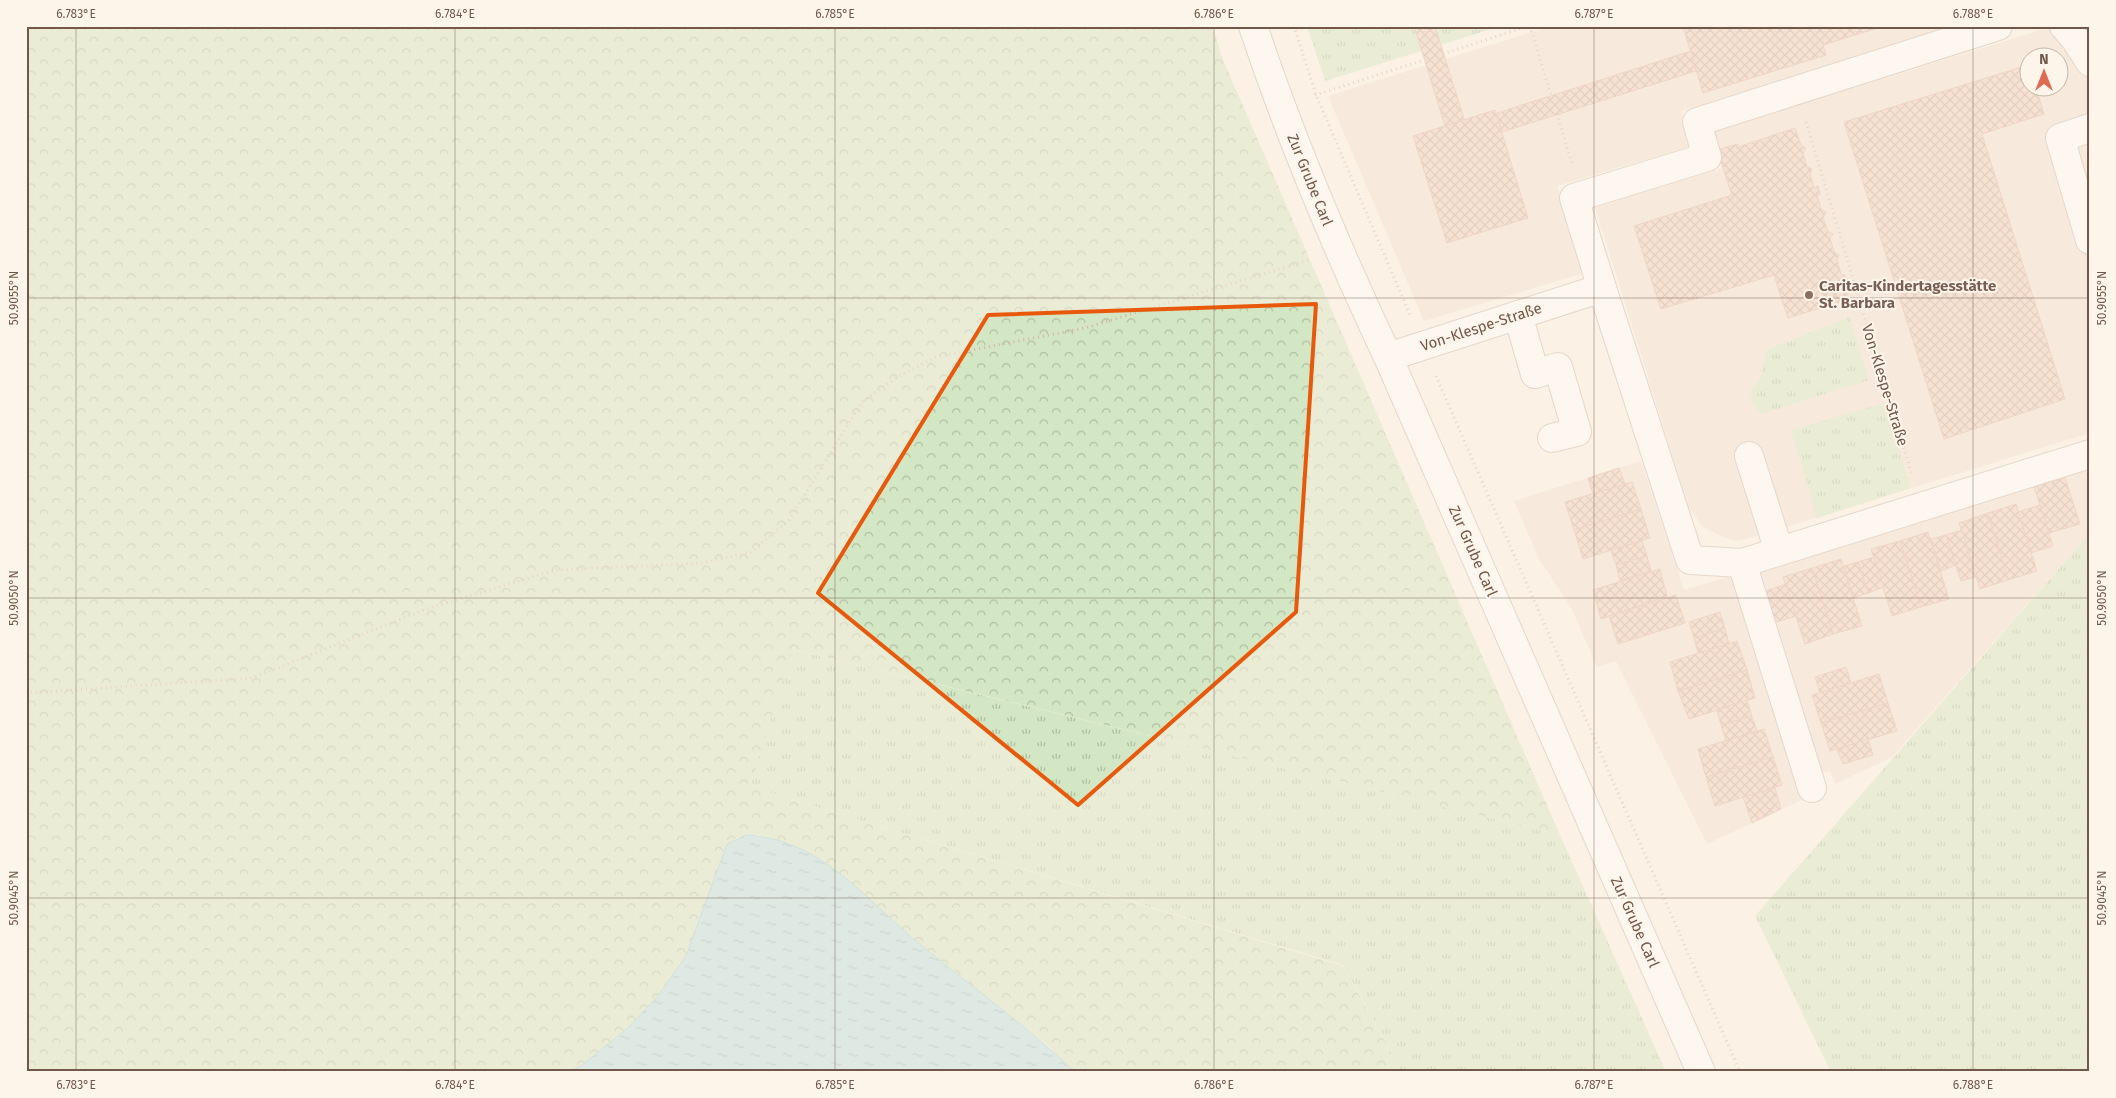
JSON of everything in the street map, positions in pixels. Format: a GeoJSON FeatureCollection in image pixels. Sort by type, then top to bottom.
{"type":"FeatureCollection","features":[{"type":"Feature","properties":{"kind":"street","name":"Zur Grube Carl"},"geometry":{"type":"LineString","coordinates":[[1253,26],[1282,110],[1339,253],[1388,358],[1701,1072]]}},
{"type":"Feature","properties":{"kind":"street"},"geometry":{"type":"LineString","coordinates":[[1998,26],[1697,122],[1707,157],[1574,198],[1690,560],[1742,563],[2090,454]]}},
{"type":"Feature","properties":{"kind":"street"},"geometry":{"type":"LineString","coordinates":[[2064,26],[2090,62]]}},
{"type":"Feature","properties":{"kind":"street"},"geometry":{"type":"LineString","coordinates":[[2090,128],[2060,138],[2090,240]]}},
{"type":"Feature","properties":{"kind":"street","name":"Von-Klespe-Straße"},"geometry":{"type":"LineString","coordinates":[[1388,358],[1602,288]]}},
{"type":"Feature","properties":{"kind":"street"},"geometry":{"type":"LineString","coordinates":[[1518,315],[1535,374],[1558,367],[1577,432],[1552,438]]}},
{"type":"Feature","properties":{"kind":"street"},"geometry":{"type":"LineString","coordinates":[[1749,456],[1779,551]]}},
{"type":"Feature","properties":{"kind":"street"},"geometry":{"type":"LineString","coordinates":[[1742,563],[1812,788]]}},
{"type":"Feature","properties":{"kind":"path"},"geometry":{"type":"LineString","coordinates":[[1294,26],[1316,95],[1423,346],[1740,1072]]}},
{"type":"Feature","properties":{"kind":"path"},"geometry":{"type":"LineString","coordinates":[[1444,54],[1529,26],[1551,95]]}},
{"type":"Feature","properties":{"kind":"path"},"geometry":{"type":"LineString","coordinates":[[1282,110],[1316,95],[1424,60]]}},
{"type":"Feature","properties":{"kind":"path","name":"Von-Klespe-Straße"},"geometry":{"type":"LineString","coordinates":[[1796,90],[1922,507]]}},
{"type":"Feature","properties":{"kind":"path"},"geometry":{"type":"LineString","coordinates":[[1557,114],[1582,196]]}},
{"type":"Feature","properties":{"kind":"path"},"geometry":{"type":"LineString","coordinates":[[26,693],[252,678],[426,609],[555,570],[702,563],[751,552],[789,520],[862,402],[902,376],[936,358],[1085,328],[1339,253]]}},
{"type":"Feature","properties":{"kind":"highlighted area"},"geometry":{"type":"Polygon","coordinates":[[[1316,304],[1296,612],[1078,805],[818,593],[988,315],[1316,304]]]}},
{"type":"Feature","properties":{"kind":"shaded area"},"geometry":{"type":"Polygon","coordinates":[[[1551,26],[1953,26],[1681,111],[1691,146],[1557,186],[1584,273],[1424,321],[1328,96],[1551,26]]]}},
{"type":"Feature","properties":{"kind":"shaded area"},"geometry":{"type":"Polygon","coordinates":[[[2053,26],[2090,26],[2090,433],[1747,539],[1736,541],[1725,538],[1703,527],[1688,506],[1595,207],[1723,168],[1715,150],[1712,132],[2053,26]]]}},
{"type":"Feature","properties":{"kind":"shaded area"},"geometry":{"type":"Polygon","coordinates":[[[1641,461],[1684,590],[1734,575],[1804,799],[1707,844],[1616,661],[1597,667],[1572,609],[1539,559],[1514,501],[1641,461]]]}},
{"type":"Feature","properties":{"kind":"shaded area"},"geometry":{"type":"Polygon","coordinates":[[[2090,464],[2090,533],[1892,757],[1835,784],[1830,771],[1820,773],[1756,568],[2090,464]]]}},
{"type":"Feature","properties":{"kind":"green space"},"geometry":{"type":"Polygon","coordinates":[[[26,26],[1213,26],[1221,55],[1560,835],[792,649],[750,787],[1343,966],[1402,1072],[1075,1072],[1046,1044],[922,946],[827,864],[760,835],[746,835],[735,839],[686,956],[657,997],[629,1027],[581,1066],[567,1072],[26,1072],[26,26]]]}},
{"type":"Feature","properties":{"kind":"green space"},"geometry":{"type":"Polygon","coordinates":[[[1307,26],[1501,26],[1325,81],[1307,26]]]}},
{"type":"Feature","properties":{"kind":"green space"},"geometry":{"type":"Polygon","coordinates":[[[1850,317],[1869,380],[1761,414],[1752,402],[1751,390],[1760,378],[1766,350],[1850,317]]]}},
{"type":"Feature","properties":{"kind":"green space"},"geometry":{"type":"Polygon","coordinates":[[[1884,403],[1911,488],[1817,518],[1791,430],[1884,403]]]}},
{"type":"Feature","properties":{"kind":"green space"},"geometry":{"type":"Polygon","coordinates":[[[2090,533],[2090,1072],[1831,1072],[1755,916],[2090,533]]]}},
{"type":"Feature","properties":{"kind":"green space"},"geometry":{"type":"Polygon","coordinates":[[[791,649],[1560,835],[1666,1072],[1402,1072],[1343,965],[750,787],[791,649]]]}},
{"type":"Feature","properties":{"kind":"water"},"geometry":{"type":"Polygon","coordinates":[[[746,835],[778,840],[809,853],[827,864],[922,946],[1019,1023],[1075,1072],[567,1072],[581,1066],[629,1027],[657,997],[686,956],[727,844],[746,835]]]}},
{"type":"Feature","properties":{"kind":"building"},"geometry":{"type":"Polygon","coordinates":[[[1414,26],[1435,26],[1464,119],[1445,126],[1414,26]]]}},
{"type":"Feature","properties":{"kind":"building"},"geometry":{"type":"Polygon","coordinates":[[[1683,26],[1884,26],[1823,45],[1826,55],[1703,93],[1683,26]]]}},
{"type":"Feature","properties":{"kind":"building"},"geometry":{"type":"Polygon","coordinates":[[[1691,51],[1696,71],[1502,132],[1497,113],[1691,51]]]}},
{"type":"Feature","properties":{"kind":"building"},"geometry":{"type":"Polygon","coordinates":[[[2018,68],[2018,98],[2039,98],[2044,114],[1982,134],[2065,399],[1944,439],[1844,122],[2018,68]]]}},
{"type":"Feature","properties":{"kind":"building"},"geometry":{"type":"Polygon","coordinates":[[[1495,110],[1528,218],[1447,243],[1413,136],[1495,110]]]}},
{"type":"Feature","properties":{"kind":"building"},"geometry":{"type":"Polygon","coordinates":[[[1795,128],[1801,145],[1806,148],[1803,153],[1807,167],[1812,169],[1810,174],[1814,188],[1818,186],[1820,194],[1817,195],[1821,209],[1826,212],[1823,218],[1828,231],[1833,234],[1830,238],[1834,252],[1839,255],[1837,260],[1841,274],[1846,276],[1844,282],[1849,299],[1788,318],[1774,275],[1661,309],[1634,226],[1732,195],[1717,150],[1737,144],[1738,147],[1795,128]]]}},
{"type":"Feature","properties":{"kind":"building"},"geometry":{"type":"Polygon","coordinates":[[[1619,468],[1625,484],[1593,494],[1588,478],[1619,468]]]}},
{"type":"Feature","properties":{"kind":"building"},"geometry":{"type":"Polygon","coordinates":[[[2065,478],[2080,524],[2049,533],[2034,487],[2065,478]]]}},
{"type":"Feature","properties":{"kind":"building"},"geometry":{"type":"Polygon","coordinates":[[[1632,482],[1641,509],[1574,530],[1565,502],[1632,482]]]}},
{"type":"Feature","properties":{"kind":"building"},"geometry":{"type":"Polygon","coordinates":[[[2016,504],[2037,571],[2008,580],[1988,513],[2016,504]]]}},
{"type":"Feature","properties":{"kind":"building"},"geometry":{"type":"Polygon","coordinates":[[[2040,505],[2053,546],[2031,553],[2018,512],[2040,505]]]}},
{"type":"Feature","properties":{"kind":"building"},"geometry":{"type":"Polygon","coordinates":[[[1641,509],[1650,538],[1583,559],[1574,530],[1641,509]]]}},
{"type":"Feature","properties":{"kind":"building"},"geometry":{"type":"Polygon","coordinates":[[[1988,513],[2008,580],[1980,589],[1959,523],[1988,513]]]}},
{"type":"Feature","properties":{"kind":"building"},"geometry":{"type":"Polygon","coordinates":[[[1962,530],[1976,577],[1961,581],[1946,535],[1962,530]]]}},
{"type":"Feature","properties":{"kind":"building"},"geometry":{"type":"Polygon","coordinates":[[[1928,532],[1949,599],[1921,607],[1900,541],[1928,532]]]}},
{"type":"Feature","properties":{"kind":"building"},"geometry":{"type":"Polygon","coordinates":[[[1946,535],[1956,565],[1941,571],[1931,539],[1946,535]]]}},
{"type":"Feature","properties":{"kind":"building"},"geometry":{"type":"Polygon","coordinates":[[[1642,541],[1647,556],[1616,565],[1611,550],[1642,541]]]}},
{"type":"Feature","properties":{"kind":"building"},"geometry":{"type":"Polygon","coordinates":[[[1900,541],[1921,607],[1892,616],[1871,549],[1900,541]]]}},
{"type":"Feature","properties":{"kind":"building"},"geometry":{"type":"Polygon","coordinates":[[[1647,556],[1651,571],[1620,581],[1616,565],[1647,556]]]}},
{"type":"Feature","properties":{"kind":"building"},"geometry":{"type":"Polygon","coordinates":[[[1874,557],[1884,587],[1868,593],[1858,562],[1874,557]]]}},
{"type":"Feature","properties":{"kind":"building"},"geometry":{"type":"Polygon","coordinates":[[[1841,559],[1862,626],[1833,634],[1812,568],[1841,559]]]}},
{"type":"Feature","properties":{"kind":"building"},"geometry":{"type":"Polygon","coordinates":[[[1858,562],[1868,593],[1853,598],[1844,566],[1858,562]]]}},
{"type":"Feature","properties":{"kind":"building"},"geometry":{"type":"Polygon","coordinates":[[[1812,568],[1833,634],[1805,644],[1783,577],[1812,568]]]}},
{"type":"Feature","properties":{"kind":"building"},"geometry":{"type":"Polygon","coordinates":[[[1660,569],[1667,596],[1601,619],[1593,590],[1660,569]]]}},
{"type":"Feature","properties":{"kind":"building"},"geometry":{"type":"Polygon","coordinates":[[[1786,584],[1796,616],[1773,623],[1763,592],[1786,584]]]}},
{"type":"Feature","properties":{"kind":"building"},"geometry":{"type":"Polygon","coordinates":[[[1676,595],[1685,623],[1618,644],[1609,616],[1676,595]]]}},
{"type":"Feature","properties":{"kind":"building"},"geometry":{"type":"Polygon","coordinates":[[[1720,612],[1725,628],[1694,638],[1689,622],[1720,612]]]}},
{"type":"Feature","properties":{"kind":"building"},"geometry":{"type":"Polygon","coordinates":[[[1725,628],[1729,644],[1698,653],[1694,638],[1725,628]]]}},
{"type":"Feature","properties":{"kind":"building"},"geometry":{"type":"Polygon","coordinates":[[[1737,641],[1747,670],[1678,691],[1670,662],[1737,641]]]}},
{"type":"Feature","properties":{"kind":"building"},"geometry":{"type":"Polygon","coordinates":[[[1846,667],[1851,683],[1820,693],[1815,677],[1846,667]]]}},
{"type":"Feature","properties":{"kind":"building"},"geometry":{"type":"Polygon","coordinates":[[[1747,670],[1755,698],[1689,719],[1678,691],[1747,670]]]}},
{"type":"Feature","properties":{"kind":"building"},"geometry":{"type":"Polygon","coordinates":[[[1879,674],[1888,703],[1821,723],[1812,695],[1879,674]]]}},
{"type":"Feature","properties":{"kind":"building"},"geometry":{"type":"Polygon","coordinates":[[[1747,700],[1752,716],[1721,725],[1717,710],[1747,700]]]}},
{"type":"Feature","properties":{"kind":"building"},"geometry":{"type":"Polygon","coordinates":[[[1888,703],[1897,731],[1830,751],[1821,723],[1888,703]]]}},
{"type":"Feature","properties":{"kind":"building"},"geometry":{"type":"Polygon","coordinates":[[[1752,716],[1757,731],[1726,741],[1721,725],[1752,716]]]}},
{"type":"Feature","properties":{"kind":"building"},"geometry":{"type":"Polygon","coordinates":[[[1764,729],[1773,757],[1706,777],[1698,749],[1764,729]]]}},
{"type":"Feature","properties":{"kind":"building"},"geometry":{"type":"Polygon","coordinates":[[[1868,739],[1873,755],[1843,764],[1837,749],[1868,739]]]}},
{"type":"Feature","properties":{"kind":"building"},"geometry":{"type":"Polygon","coordinates":[[[1773,757],[1782,785],[1715,806],[1706,777],[1773,757]]]}},
{"type":"Feature","properties":{"kind":"building"},"geometry":{"type":"Polygon","coordinates":[[[1775,788],[1781,809],[1752,823],[1743,797],[1775,788]]]}},
{"type":"Feature","properties":{"kind":"place","name":"Caritas-Kindertagesstätte St. Barbara"},"geometry":{"type":"Point","coordinates":[1809,295]}}]}
